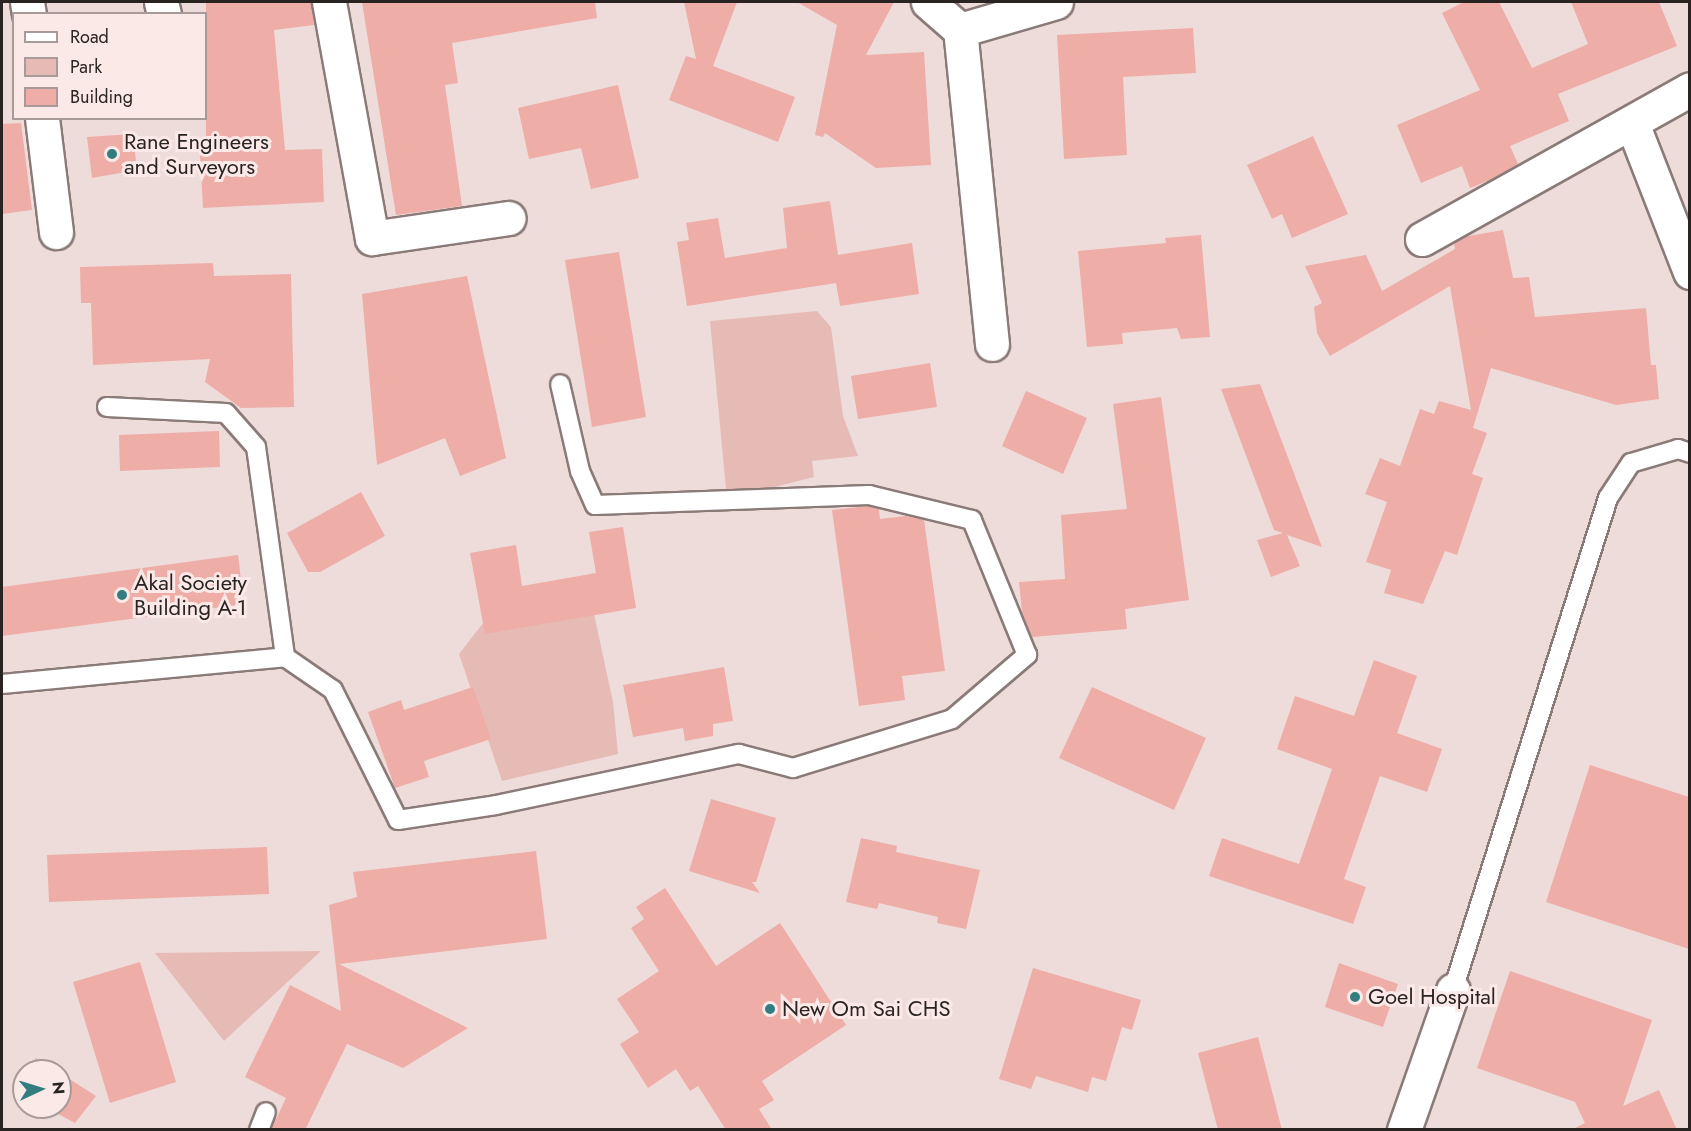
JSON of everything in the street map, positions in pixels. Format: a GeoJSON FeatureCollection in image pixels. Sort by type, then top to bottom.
{"type":"FeatureCollection","features":[{"type":"Feature","properties":{"kind":"street"},"geometry":{"type":"LineString","coordinates":[[329,2],[372,238],[509,218]]}},
{"type":"Feature","properties":{"kind":"street"},"geometry":{"type":"LineString","coordinates":[[928,2],[960,30],[992,344]]}},
{"type":"Feature","properties":{"kind":"street"},"geometry":{"type":"LineString","coordinates":[[960,30],[1056,2]]}},
{"type":"Feature","properties":{"kind":"street"},"geometry":{"type":"LineString","coordinates":[[1422,239],[1689,89]]}},
{"type":"Feature","properties":{"kind":"street"},"geometry":{"type":"LineString","coordinates":[[42,120],[57,232]]}},
{"type":"Feature","properties":{"kind":"street"},"geometry":{"type":"LineString","coordinates":[[1632,123],[1689,272]]}},
{"type":"Feature","properties":{"kind":"street"},"geometry":{"type":"LineString","coordinates":[[1404,1130],[1454,990]]}},
{"type":"Feature","properties":{"kind":"lane"},"geometry":{"type":"LineString","coordinates":[[2,684],[285,657],[333,690],[398,820],[496,805],[739,754],[793,768],[952,719],[1028,655],[972,519],[869,495],[595,506],[580,471],[560,384]]}},
{"type":"Feature","properties":{"kind":"lane"},"geometry":{"type":"LineString","coordinates":[[107,407],[226,412],[256,447],[285,657]]}},
{"type":"Feature","properties":{"kind":"lane"},"geometry":{"type":"LineString","coordinates":[[1454,990],[1608,498],[1631,463],[1678,449],[1689,453]]}},
{"type":"Feature","properties":{"kind":"lane"},"geometry":{"type":"LineString","coordinates":[[259,1130],[266,1112]]}},
{"type":"Feature","properties":{"kind":"green space"},"geometry":{"type":"Polygon","coordinates":[[[817,311],[831,327],[843,416],[858,456],[812,461],[814,477],[727,499],[710,321],[817,311]]]}},
{"type":"Feature","properties":{"kind":"green space"},"geometry":{"type":"Polygon","coordinates":[[[490,614],[594,614],[613,702],[618,754],[502,781],[459,654],[490,614]]]}},
{"type":"Feature","properties":{"kind":"green space"},"geometry":{"type":"Polygon","coordinates":[[[321,951],[224,1041],[155,953],[321,951]]]}},
{"type":"Feature","properties":{"kind":"building"},"geometry":{"type":"Polygon","coordinates":[[[206,2],[311,2],[314,25],[274,30],[285,150],[322,149],[324,202],[203,208],[200,154],[206,154],[206,2]]]}},
{"type":"Feature","properties":{"kind":"building"},"geometry":{"type":"Polygon","coordinates":[[[362,2],[595,2],[597,18],[452,43],[458,83],[445,85],[462,206],[396,215],[362,2]]]}},
{"type":"Feature","properties":{"kind":"building"},"geometry":{"type":"Polygon","coordinates":[[[684,2],[737,2],[713,66],[795,97],[778,142],[669,100],[686,56],[696,59],[684,2]]]}},
{"type":"Feature","properties":{"kind":"building"},"geometry":{"type":"Polygon","coordinates":[[[797,2],[894,2],[866,55],[924,52],[931,165],[876,168],[825,133],[823,137],[815,135],[837,25],[797,2]]]}},
{"type":"Feature","properties":{"kind":"building"},"geometry":{"type":"Polygon","coordinates":[[[1464,2],[1499,2],[1532,68],[1588,44],[1571,2],[1659,2],[1677,46],[1558,94],[1569,121],[1510,146],[1518,164],[1490,180],[1470,188],[1462,166],[1421,183],[1397,125],[1480,90],[1442,13],[1464,2]]]}},
{"type":"Feature","properties":{"kind":"building"},"geometry":{"type":"Polygon","coordinates":[[[1193,28],[1196,73],[1123,77],[1127,155],[1064,159],[1057,35],[1193,28]]]}},
{"type":"Feature","properties":{"kind":"building"},"geometry":{"type":"Polygon","coordinates":[[[618,85],[639,178],[591,189],[581,148],[529,159],[518,108],[618,85]]]}},
{"type":"Feature","properties":{"kind":"building"},"geometry":{"type":"Polygon","coordinates":[[[21,123],[32,210],[2,214],[2,124],[21,123]]]}},
{"type":"Feature","properties":{"kind":"building","name":"Rane Engineers and Surveyors"},"geometry":{"type":"Polygon","coordinates":[[[133,134],[137,170],[92,178],[87,137],[133,134]]]}},
{"type":"Feature","properties":{"kind":"building"},"geometry":{"type":"Polygon","coordinates":[[[1313,136],[1348,214],[1292,238],[1282,214],[1272,219],[1247,165],[1313,136]]]}},
{"type":"Feature","properties":{"kind":"building"},"geometry":{"type":"Polygon","coordinates":[[[830,201],[838,255],[912,243],[919,294],[840,306],[836,283],[687,306],[677,242],[689,240],[686,223],[718,218],[725,258],[787,248],[783,208],[830,201]]]}},
{"type":"Feature","properties":{"kind":"building"},"geometry":{"type":"Polygon","coordinates":[[[1503,230],[1513,278],[1529,277],[1535,317],[1646,308],[1651,365],[1656,365],[1659,399],[1616,405],[1491,368],[1473,428],[1487,433],[1472,474],[1483,478],[1457,555],[1445,551],[1423,604],[1384,593],[1391,570],[1366,562],[1387,502],[1365,494],[1380,458],[1400,466],[1420,409],[1434,414],[1439,401],[1471,410],[1450,286],[1330,356],[1317,333],[1314,307],[1322,303],[1305,266],[1366,255],[1382,291],[1455,249],[1454,243],[1463,237],[1503,230]]]}},
{"type":"Feature","properties":{"kind":"building"},"geometry":{"type":"Polygon","coordinates":[[[1201,235],[1210,337],[1181,339],[1177,328],[1122,333],[1123,344],[1087,347],[1078,251],[1166,243],[1165,238],[1201,235]]]}},
{"type":"Feature","properties":{"kind":"building"},"geometry":{"type":"Polygon","coordinates":[[[619,252],[646,417],[592,427],[565,260],[619,252]]]}},
{"type":"Feature","properties":{"kind":"building"},"geometry":{"type":"Polygon","coordinates":[[[213,263],[214,276],[291,274],[294,407],[241,408],[205,382],[210,359],[93,365],[91,303],[81,303],[80,267],[213,263]]]}},
{"type":"Feature","properties":{"kind":"building"},"geometry":{"type":"Polygon","coordinates":[[[467,276],[506,458],[460,476],[445,438],[377,465],[362,294],[467,276]]]}},
{"type":"Feature","properties":{"kind":"building"},"geometry":{"type":"Polygon","coordinates":[[[930,363],[937,407],[858,419],[851,376],[930,363]]]}},
{"type":"Feature","properties":{"kind":"building"},"geometry":{"type":"Polygon","coordinates":[[[1260,384],[1322,547],[1287,535],[1300,566],[1271,577],[1257,540],[1283,533],[1274,530],[1221,389],[1260,384]]]}},
{"type":"Feature","properties":{"kind":"building"},"geometry":{"type":"Polygon","coordinates":[[[1026,391],[1087,418],[1063,474],[1002,446],[1026,391]]]}},
{"type":"Feature","properties":{"kind":"building"},"geometry":{"type":"Polygon","coordinates":[[[1161,397],[1189,600],[1125,609],[1127,629],[1032,637],[1022,612],[1019,582],[1065,579],[1061,515],[1127,509],[1113,404],[1161,397]]]}},
{"type":"Feature","properties":{"kind":"building"},"geometry":{"type":"Polygon","coordinates":[[[219,431],[220,467],[120,471],[119,435],[219,431]]]}},
{"type":"Feature","properties":{"kind":"building"},"geometry":{"type":"Polygon","coordinates":[[[361,492],[385,536],[320,572],[308,572],[287,533],[361,492]]]}},
{"type":"Feature","properties":{"kind":"building"},"geometry":{"type":"Polygon","coordinates":[[[868,506],[879,509],[880,519],[906,516],[924,520],[945,671],[902,676],[905,700],[859,706],[832,510],[868,506]]]}},
{"type":"Feature","properties":{"kind":"building"},"geometry":{"type":"Polygon","coordinates":[[[623,527],[636,608],[485,634],[470,553],[516,545],[522,586],[596,573],[589,532],[623,527]]]}},
{"type":"Feature","properties":{"kind":"building","name":"Akal Society Building A-1"},"geometry":{"type":"Polygon","coordinates":[[[238,555],[244,604],[2,636],[2,587],[238,555]]]}},
{"type":"Feature","properties":{"kind":"building"},"geometry":{"type":"Polygon","coordinates":[[[1374,660],[1417,676],[1397,733],[1442,749],[1427,792],[1380,776],[1344,879],[1366,887],[1353,924],[1209,876],[1222,838],[1299,864],[1332,769],[1277,749],[1295,696],[1354,716],[1374,660]]]}},
{"type":"Feature","properties":{"kind":"building"},"geometry":{"type":"Polygon","coordinates":[[[724,667],[733,721],[713,724],[713,736],[685,741],[683,728],[633,737],[623,685],[724,667]]]}},
{"type":"Feature","properties":{"kind":"building"},"geometry":{"type":"Polygon","coordinates":[[[473,687],[491,739],[424,761],[429,777],[395,788],[368,712],[401,700],[404,710],[473,687]]]}},
{"type":"Feature","properties":{"kind":"building"},"geometry":{"type":"Polygon","coordinates":[[[1092,687],[1206,738],[1174,810],[1059,758],[1092,687]]]}},
{"type":"Feature","properties":{"kind":"building"},"geometry":{"type":"Polygon","coordinates":[[[1590,765],[1689,797],[1689,949],[1546,902],[1590,765]]]}},
{"type":"Feature","properties":{"kind":"building"},"geometry":{"type":"Polygon","coordinates":[[[711,799],[776,818],[756,882],[752,882],[760,893],[689,871],[711,799]]]}},
{"type":"Feature","properties":{"kind":"building"},"geometry":{"type":"Polygon","coordinates":[[[861,838],[897,846],[896,852],[980,870],[966,929],[937,923],[938,917],[879,903],[877,909],[846,902],[861,838]]]}},
{"type":"Feature","properties":{"kind":"building"},"geometry":{"type":"Polygon","coordinates":[[[267,847],[269,894],[49,902],[47,855],[267,847]]]}},
{"type":"Feature","properties":{"kind":"building"},"geometry":{"type":"Polygon","coordinates":[[[536,851],[547,939],[339,964],[468,1028],[403,1068],[347,1044],[305,1130],[271,1130],[286,1098],[245,1077],[290,985],[341,1011],[329,905],[357,897],[353,872],[536,851]]]}},
{"type":"Feature","properties":{"kind":"building","name":"New Om Sai CHS"},"geometry":{"type":"Polygon","coordinates":[[[665,888],[716,966],[780,923],[846,1025],[762,1081],[774,1100],[759,1109],[772,1130],[726,1130],[698,1086],[690,1091],[676,1069],[648,1088],[620,1044],[639,1032],[617,999],[659,971],[631,928],[644,919],[636,907],[665,888]]]}},
{"type":"Feature","properties":{"kind":"building"},"geometry":{"type":"Polygon","coordinates":[[[140,962],[176,1082],[110,1103],[73,982],[140,962]]]}},
{"type":"Feature","properties":{"kind":"building"},"geometry":{"type":"Polygon","coordinates":[[[1339,963],[1398,984],[1383,1027],[1325,1007],[1339,963]]]}},
{"type":"Feature","properties":{"kind":"building"},"geometry":{"type":"Polygon","coordinates":[[[1033,968],[1141,1000],[1132,1030],[1122,1027],[1106,1081],[1092,1077],[1088,1092],[1036,1076],[1031,1089],[999,1079],[1033,968]]]}},
{"type":"Feature","properties":{"kind":"building"},"geometry":{"type":"Polygon","coordinates":[[[1510,971],[1652,1020],[1623,1106],[1659,1090],[1677,1130],[1571,1130],[1585,1123],[1575,1102],[1477,1068],[1510,971]]]}},
{"type":"Feature","properties":{"kind":"building"},"geometry":{"type":"Polygon","coordinates":[[[1258,1037],[1282,1130],[1218,1130],[1198,1053],[1258,1037]]]}},
{"type":"Feature","properties":{"kind":"building"},"geometry":{"type":"Polygon","coordinates":[[[72,1081],[96,1096],[75,1123],[68,1119],[72,1119],[72,1081]]]}},
{"type":"Feature","properties":{"kind":"place","name":"Rane Engineers and Surveyors"},"geometry":{"type":"Point","coordinates":[112,154]}},
{"type":"Feature","properties":{"kind":"place","name":"Akal Society Building A-1"},"geometry":{"type":"Point","coordinates":[122,595]}},
{"type":"Feature","properties":{"kind":"place","name":"Goel Hospital"},"geometry":{"type":"Point","coordinates":[1355,997]}},
{"type":"Feature","properties":{"kind":"place","name":"New Om Sai CHS"},"geometry":{"type":"Point","coordinates":[770,1009]}}]}
